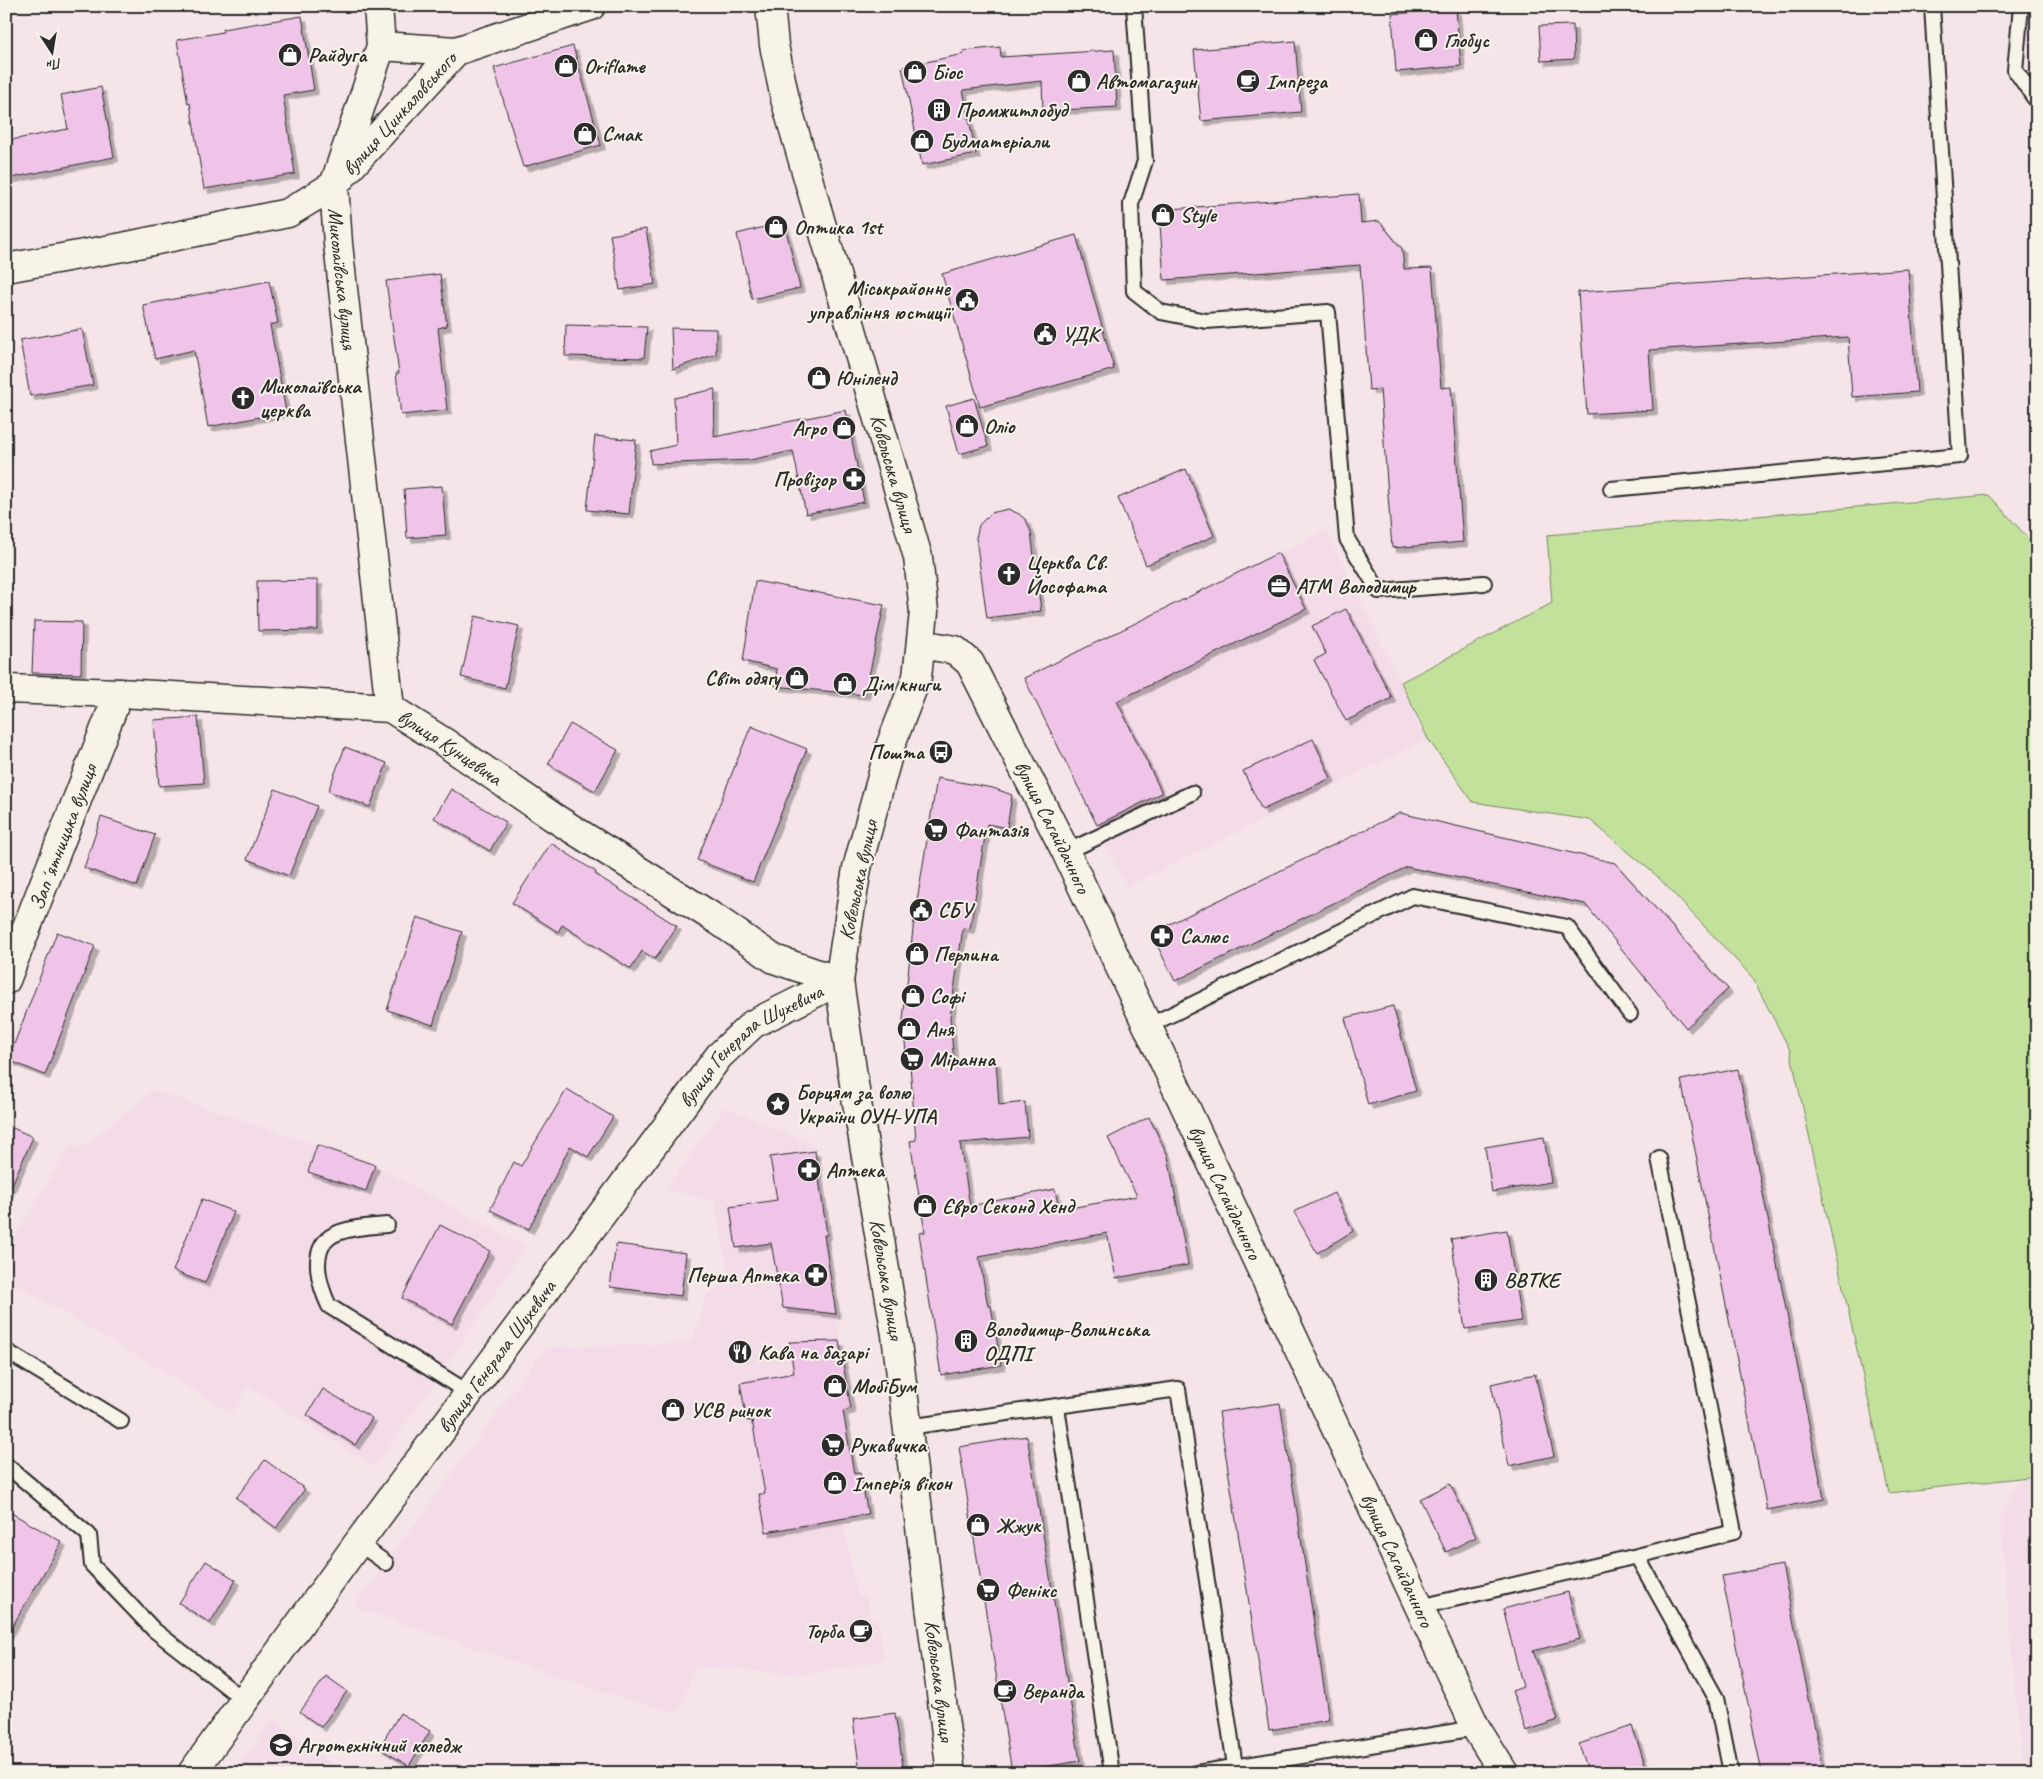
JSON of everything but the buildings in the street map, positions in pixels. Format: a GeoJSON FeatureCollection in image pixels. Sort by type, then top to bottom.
{"type":"FeatureCollection","features":[{"type":"Feature","properties":{"kind":"street","name":"Миколаївська вулиця"},"geometry":{"type":"LineString","coordinates":[[378,6],[381,46],[334,185],[339,254],[390,708]]}},
{"type":"Feature","properties":{"kind":"street","name":"вулиця Цинкаловського"},"geometry":{"type":"LineString","coordinates":[[6,268],[123,247],[288,213],[334,185],[456,51],[591,6]]}},
{"type":"Feature","properties":{"kind":"street","name":"Ковельська вулиця"},"geometry":{"type":"LineString","coordinates":[[770,6],[774,45],[785,99],[918,557],[924,612],[917,677],[892,744],[857,868],[839,981],[856,1097],[896,1335],[951,1773]]}},
{"type":"Feature","properties":{"kind":"street"},"geometry":{"type":"LineString","coordinates":[[381,46],[456,51]]}},
{"type":"Feature","properties":{"kind":"street","name":"вулиця Сагайдачного"},"geometry":{"type":"LineString","coordinates":[[921,644],[955,650],[970,663],[1066,852],[1476,1728],[1504,1773]]}},
{"type":"Feature","properties":{"kind":"street","name":"вулиця Кунцевича"},"geometry":{"type":"LineString","coordinates":[[6,689],[119,693],[390,708],[444,742],[553,817],[719,921],[774,959],[839,981]]}},
{"type":"Feature","properties":{"kind":"street","name":"Запʼятницька вулиця"},"geometry":{"type":"LineString","coordinates":[[6,980],[119,693]]}},
{"type":"Feature","properties":{"kind":"street","name":"вулиця Генерала Шухевича"},"geometry":{"type":"LineString","coordinates":[[192,1773],[358,1542],[719,1056],[753,1024],[839,981]]}},
{"type":"Feature","properties":{"kind":"lane"},"geometry":{"type":"LineString","coordinates":[[1134,6],[1145,160],[1131,204],[1134,291],[1160,312],[1206,321],[1328,312],[1347,539],[1379,591],[1484,583]]}},
{"type":"Feature","properties":{"kind":"lane"},"geometry":{"type":"LineString","coordinates":[[1611,489],[1960,456],[1932,6]]}},
{"type":"Feature","properties":{"kind":"lane"},"geometry":{"type":"LineString","coordinates":[[2021,6],[2015,70],[2037,102]]}},
{"type":"Feature","properties":{"kind":"lane"},"geometry":{"type":"LineString","coordinates":[[1066,852],[1192,793]]}},
{"type":"Feature","properties":{"kind":"lane"},"geometry":{"type":"LineString","coordinates":[[1148,1026],[1413,896],[1567,927],[1630,1014]]}},
{"type":"Feature","properties":{"kind":"lane"},"geometry":{"type":"LineString","coordinates":[[1420,1606],[1734,1532],[1659,1158]]}},
{"type":"Feature","properties":{"kind":"lane"},"geometry":{"type":"LineString","coordinates":[[387,1225],[360,1227],[330,1237],[320,1251],[319,1275],[322,1292],[329,1306],[470,1393]]}},
{"type":"Feature","properties":{"kind":"lane"},"geometry":{"type":"LineString","coordinates":[[6,1351],[121,1421]]}},
{"type":"Feature","properties":{"kind":"lane"},"geometry":{"type":"LineString","coordinates":[[908,1427],[1178,1389],[1235,1766]]}},
{"type":"Feature","properties":{"kind":"lane"},"geometry":{"type":"LineString","coordinates":[[1057,1407],[1112,1773]]}},
{"type":"Feature","properties":{"kind":"lane"},"geometry":{"type":"LineString","coordinates":[[6,1465],[88,1535],[92,1565],[154,1630],[244,1700]]}},
{"type":"Feature","properties":{"kind":"lane"},"geometry":{"type":"LineString","coordinates":[[358,1542],[386,1563]]}},
{"type":"Feature","properties":{"kind":"lane"},"geometry":{"type":"LineString","coordinates":[[1637,1556],[1716,1698],[1731,1773]]}},
{"type":"Feature","properties":{"kind":"lane"},"geometry":{"type":"LineString","coordinates":[[1196,1773],[1476,1728]]}},
{"type":"Feature","properties":{"kind":"shaded area"},"geometry":{"type":"Polygon","coordinates":[[[1326,530],[1428,739],[1127,887],[1024,678],[1326,530]]]}},
{"type":"Feature","properties":{"kind":"shaded area"},"geometry":{"type":"Polygon","coordinates":[[[154,1090],[375,1165],[525,1247],[441,1375],[374,1467],[248,1386],[232,1413],[6,1278],[6,1251],[71,1144],[81,1148],[154,1090]]]}},
{"type":"Feature","properties":{"kind":"shaded area","name":"УСВ ринок"},"geometry":{"type":"Polygon","coordinates":[[[725,1107],[817,1147],[830,1239],[828,1262],[851,1409],[843,1411],[854,1474],[860,1473],[868,1514],[843,1518],[843,1523],[858,1597],[866,1595],[871,1621],[878,1620],[885,1660],[804,1675],[696,1666],[678,1713],[612,1695],[353,1607],[546,1347],[691,1343],[706,1294],[729,1279],[715,1202],[666,1189],[725,1107]]]}},
{"type":"Feature","properties":{"kind":"shaded area"},"geometry":{"type":"Polygon","coordinates":[[[2037,1476],[2037,1773],[2023,1773],[2000,1519],[2013,1486],[2024,1477],[2037,1476]]]}},
{"type":"Feature","properties":{"kind":"shaded area","name":"Агротехнічний коледж"},"geometry":{"type":"Polygon","coordinates":[[[273,1718],[345,1773],[234,1773],[273,1718]]]}},
{"type":"Feature","properties":{"kind":"green space"},"geometry":{"type":"Polygon","coordinates":[[[1989,495],[2037,548],[2037,1476],[1889,1493],[1790,1050],[1752,977],[1657,876],[1590,820],[1473,802],[1428,739],[1401,682],[1552,603],[1547,535],[1989,495]]]}},
{"type":"Feature","properties":{"kind":"place","name":"Глобус"},"geometry":{"type":"Point","coordinates":[1426,40]}},
{"type":"Feature","properties":{"kind":"place","name":"Райдуга"},"geometry":{"type":"Point","coordinates":[290,55]}},
{"type":"Feature","properties":{"kind":"place","name":"Oriflame"},"geometry":{"type":"Point","coordinates":[566,66]}},
{"type":"Feature","properties":{"kind":"place","name":"Біос"},"geometry":{"type":"Point","coordinates":[915,72]}},
{"type":"Feature","properties":{"kind":"place","name":"Автомагазин"},"geometry":{"type":"Point","coordinates":[1079,81]}},
{"type":"Feature","properties":{"kind":"place","name":"Імпреза"},"geometry":{"type":"Point","coordinates":[1248,81]}},
{"type":"Feature","properties":{"kind":"place","name":"Промжитлобуд"},"geometry":{"type":"Point","coordinates":[939,110]}},
{"type":"Feature","properties":{"kind":"place","name":"Смак"},"geometry":{"type":"Point","coordinates":[585,134]}},
{"type":"Feature","properties":{"kind":"place","name":"Будматеріали"},"geometry":{"type":"Point","coordinates":[922,141]}},
{"type":"Feature","properties":{"kind":"place","name":"Style"},"geometry":{"type":"Point","coordinates":[1163,215]}},
{"type":"Feature","properties":{"kind":"place","name":"Оптика 1st"},"geometry":{"type":"Point","coordinates":[776,227]}},
{"type":"Feature","properties":{"kind":"place","name":"Міськрайонне управління юстиції"},"geometry":{"type":"Point","coordinates":[967,300]}},
{"type":"Feature","properties":{"kind":"place","name":"УДК"},"geometry":{"type":"Point","coordinates":[1045,334]}},
{"type":"Feature","properties":{"kind":"place","name":"Юніленд"},"geometry":{"type":"Point","coordinates":[819,378]}},
{"type":"Feature","properties":{"kind":"place","name":"Миколаївська церква"},"geometry":{"type":"Point","coordinates":[243,398]}},
{"type":"Feature","properties":{"kind":"place","name":"Оліо"},"geometry":{"type":"Point","coordinates":[967,426]}},
{"type":"Feature","properties":{"kind":"place","name":"Агро"},"geometry":{"type":"Point","coordinates":[844,428]}},
{"type":"Feature","properties":{"kind":"place","name":"Провізор"},"geometry":{"type":"Point","coordinates":[854,479]}},
{"type":"Feature","properties":{"kind":"place","name":"Церква Св. Йософата"},"geometry":{"type":"Point","coordinates":[1009,574]}},
{"type":"Feature","properties":{"kind":"place","name":"АТМ Володимир"},"geometry":{"type":"Point","coordinates":[1279,586]}},
{"type":"Feature","properties":{"kind":"place","name":"Світ одягу"},"geometry":{"type":"Point","coordinates":[797,678]}},
{"type":"Feature","properties":{"kind":"place","name":"Дім книги"},"geometry":{"type":"Point","coordinates":[845,684]}},
{"type":"Feature","properties":{"kind":"place","name":"Пошта"},"geometry":{"type":"Point","coordinates":[941,752]}},
{"type":"Feature","properties":{"kind":"place","name":"Фантазія"},"geometry":{"type":"Point","coordinates":[936,830]}},
{"type":"Feature","properties":{"kind":"place","name":"СБУ"},"geometry":{"type":"Point","coordinates":[921,910]}},
{"type":"Feature","properties":{"kind":"place","name":"Салюс"},"geometry":{"type":"Point","coordinates":[1162,936]}},
{"type":"Feature","properties":{"kind":"place","name":"Перлина"},"geometry":{"type":"Point","coordinates":[917,954]}},
{"type":"Feature","properties":{"kind":"place","name":"Софі"},"geometry":{"type":"Point","coordinates":[913,996]}},
{"type":"Feature","properties":{"kind":"place","name":"Аня"},"geometry":{"type":"Point","coordinates":[909,1029]}},
{"type":"Feature","properties":{"kind":"place","name":"Міранна"},"geometry":{"type":"Point","coordinates":[912,1059]}},
{"type":"Feature","properties":{"kind":"place","name":"Борцям за волю України ОУН-УПА"},"geometry":{"type":"Point","coordinates":[778,1104]}},
{"type":"Feature","properties":{"kind":"place","name":"Аптека"},"geometry":{"type":"Point","coordinates":[809,1170]}},
{"type":"Feature","properties":{"kind":"place","name":"Євро Секонд Хенд"},"geometry":{"type":"Point","coordinates":[925,1206]}},
{"type":"Feature","properties":{"kind":"place","name":"Перша Аптека"},"geometry":{"type":"Point","coordinates":[816,1275]}},
{"type":"Feature","properties":{"kind":"place","name":"ВВТКЕ"},"geometry":{"type":"Point","coordinates":[1486,1280]}},
{"type":"Feature","properties":{"kind":"place","name":"Володимир-Волинська ОДПІ"},"geometry":{"type":"Point","coordinates":[966,1341]}},
{"type":"Feature","properties":{"kind":"place","name":"Кава на базарі"},"geometry":{"type":"Point","coordinates":[740,1352]}},
{"type":"Feature","properties":{"kind":"place","name":"МобіБум"},"geometry":{"type":"Point","coordinates":[835,1386]}},
{"type":"Feature","properties":{"kind":"place","name":"УСВ ринок"},"geometry":{"type":"Point","coordinates":[673,1410]}},
{"type":"Feature","properties":{"kind":"place","name":"Рукавичка"},"geometry":{"type":"Point","coordinates":[833,1445]}},
{"type":"Feature","properties":{"kind":"place","name":"Імперія вікон"},"geometry":{"type":"Point","coordinates":[835,1483]}},
{"type":"Feature","properties":{"kind":"place","name":"Жжук"},"geometry":{"type":"Point","coordinates":[978,1525]}},
{"type":"Feature","properties":{"kind":"place","name":"Фенікс"},"geometry":{"type":"Point","coordinates":[988,1590]}},
{"type":"Feature","properties":{"kind":"place","name":"Торба"},"geometry":{"type":"Point","coordinates":[861,1631]}},
{"type":"Feature","properties":{"kind":"place","name":"Веранда"},"geometry":{"type":"Point","coordinates":[1005,1691]}},
{"type":"Feature","properties":{"kind":"place","name":"Агротехнічний коледж"},"geometry":{"type":"Point","coordinates":[281,1745]}}]}
